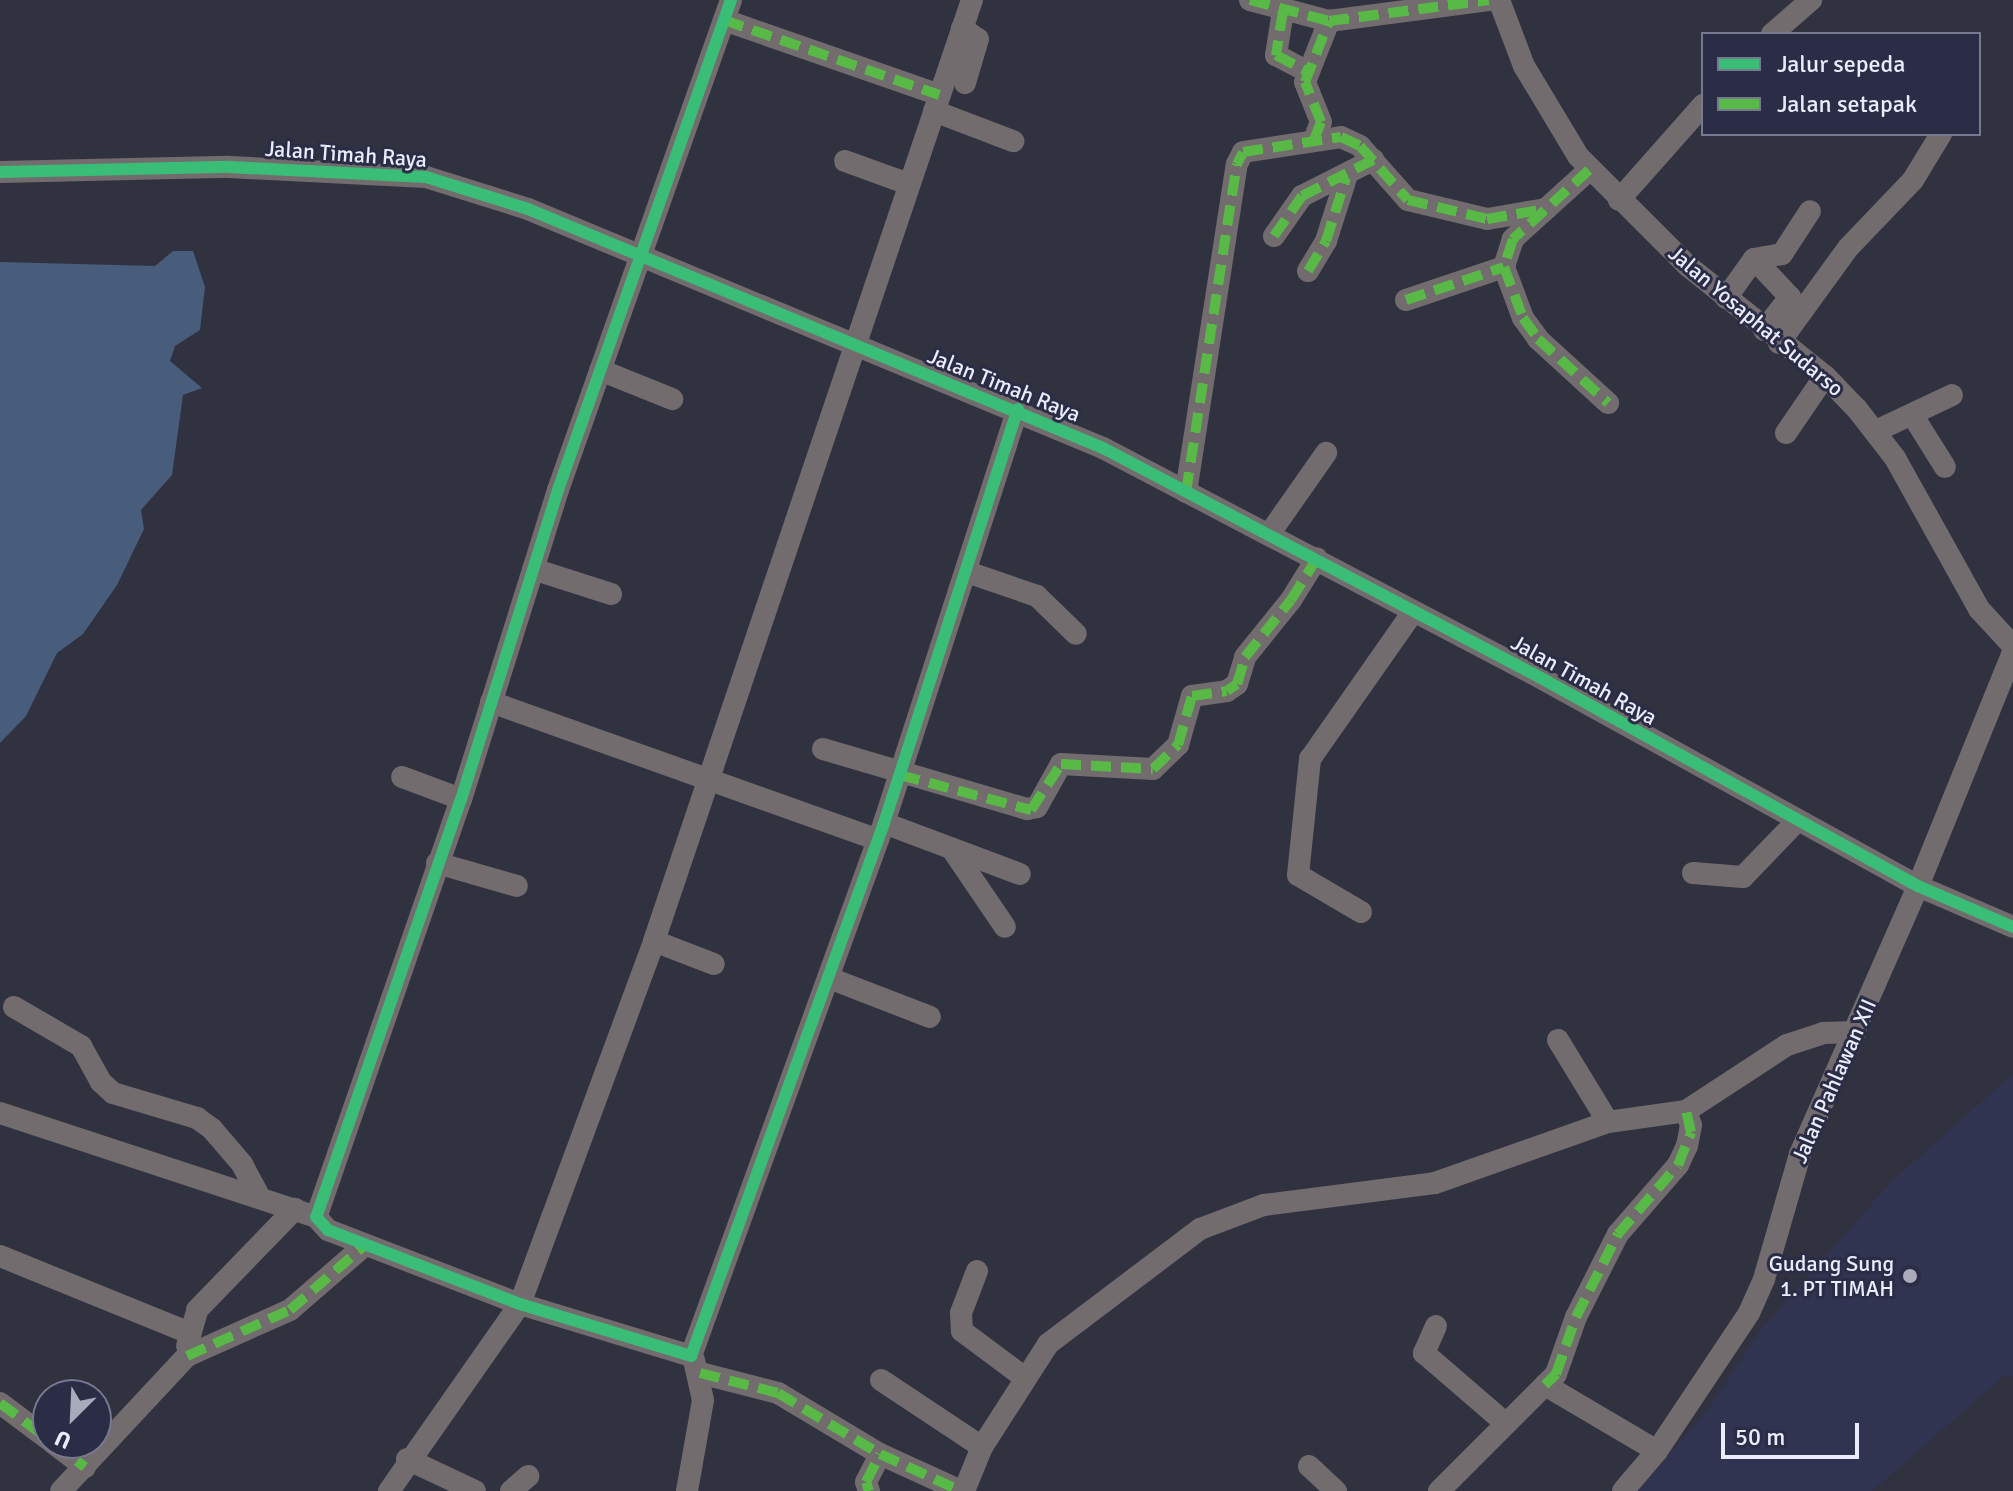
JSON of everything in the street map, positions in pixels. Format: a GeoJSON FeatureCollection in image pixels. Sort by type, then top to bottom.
{"type":"FeatureCollection","features":[{"type":"Feature","properties":{"kind":"street"},"geometry":{"type":"LineString","coordinates":[[389,1491],[407,1459],[520,1304],[654,941],[972,0]]}},
{"type":"Feature","properties":{"kind":"street"},"geometry":{"type":"LineString","coordinates":[[1250,0],[1329,21],[1489,0]]}},
{"type":"Feature","properties":{"kind":"street","name":"Jalan Yosaphat Sudarso"},"geometry":{"type":"LineString","coordinates":[[1499,0],[1542,100],[1589,170],[1726,298],[1825,376],[1876,431],[1979,609],[2013,649]]}},
{"type":"Feature","properties":{"kind":"street"},"geometry":{"type":"LineString","coordinates":[[1774,32],[1806,1]]}},
{"type":"Feature","properties":{"kind":"street"},"geometry":{"type":"LineString","coordinates":[[187,1356],[187,1332],[197,1310],[306,1213],[461,799],[600,370],[728,10],[1013,141]]}},
{"type":"Feature","properties":{"kind":"street"},"geometry":{"type":"LineString","coordinates":[[1283,11],[1276,55],[1308,72]]}},
{"type":"Feature","properties":{"kind":"street"},"geometry":{"type":"LineString","coordinates":[[1314,140],[1321,122],[1306,85],[1308,72],[1329,21]]}},
{"type":"Feature","properties":{"kind":"street"},"geometry":{"type":"LineString","coordinates":[[962,28],[978,39],[965,83]]}},
{"type":"Feature","properties":{"kind":"street"},"geometry":{"type":"LineString","coordinates":[[1619,200],[1701,107]]}},
{"type":"Feature","properties":{"kind":"street"},"geometry":{"type":"LineString","coordinates":[[1772,337],[1848,248],[1913,180],[1940,136]]}},
{"type":"Feature","properties":{"kind":"street"},"geometry":{"type":"LineString","coordinates":[[1186,492],[1238,158],[1249,148],[1348,139],[1373,160],[1397,193],[1412,201],[1487,219],[1546,209]]}},
{"type":"Feature","properties":{"kind":"street"},"geometry":{"type":"LineString","coordinates":[[1274,236],[1296,200],[1346,178],[1373,160]]}},
{"type":"Feature","properties":{"kind":"street"},"geometry":{"type":"LineString","coordinates":[[845,161],[909,184]]}},
{"type":"Feature","properties":{"kind":"street","name":"Jalan Timah Raya"},"geometry":{"type":"LineString","coordinates":[[0,172],[229,167],[426,177],[528,209],[854,348],[1018,409],[1270,533],[1918,886],[2013,927]]}},
{"type":"Feature","properties":{"kind":"street"},"geometry":{"type":"LineString","coordinates":[[1589,170],[1508,245],[1504,267],[1523,318],[1538,339],[1608,403]]}},
{"type":"Feature","properties":{"kind":"street"},"geometry":{"type":"LineString","coordinates":[[1308,271],[1326,241],[1346,178]]}},
{"type":"Feature","properties":{"kind":"street"},"geometry":{"type":"LineString","coordinates":[[1726,298],[1754,259],[1781,256],[1810,211]]}},
{"type":"Feature","properties":{"kind":"street"},"geometry":{"type":"LineString","coordinates":[[1754,259],[1790,297],[1772,337]]}},
{"type":"Feature","properties":{"kind":"street"},"geometry":{"type":"LineString","coordinates":[[1406,300],[1504,267]]}},
{"type":"Feature","properties":{"kind":"street"},"geometry":{"type":"LineString","coordinates":[[600,370],[672,399]]}},
{"type":"Feature","properties":{"kind":"street"},"geometry":{"type":"LineString","coordinates":[[1786,433],[1825,376]]}},
{"type":"Feature","properties":{"kind":"street"},"geometry":{"type":"LineString","coordinates":[[1876,431],[1952,395]]}},
{"type":"Feature","properties":{"kind":"street"},"geometry":{"type":"LineString","coordinates":[[687,1491],[703,1400],[696,1364],[881,832],[1018,409]]}},
{"type":"Feature","properties":{"kind":"street"},"geometry":{"type":"LineString","coordinates":[[1913,416],[1945,467]]}},
{"type":"Feature","properties":{"kind":"street"},"geometry":{"type":"LineString","coordinates":[[1270,533],[1326,453]]}},
{"type":"Feature","properties":{"kind":"street"},"geometry":{"type":"LineString","coordinates":[[823,749],[900,775],[1031,810],[1061,764],[1153,769],[1178,745],[1192,696],[1227,691],[1237,684],[1245,657],[1291,600],[1317,558]]}},
{"type":"Feature","properties":{"kind":"street"},"geometry":{"type":"LineString","coordinates":[[533,569],[611,594]]}},
{"type":"Feature","properties":{"kind":"street"},"geometry":{"type":"LineString","coordinates":[[967,572],[1037,596],[1076,634]]}},
{"type":"Feature","properties":{"kind":"street"},"geometry":{"type":"LineString","coordinates":[[1361,912],[1298,875],[1310,759],[1413,612]]}},
{"type":"Feature","properties":{"kind":"street","name":"Jalan Pahlawan XII"},"geometry":{"type":"LineString","coordinates":[[1623,1491],[1657,1451],[1749,1313],[1800,1154],[1918,886],[2013,649]]}},
{"type":"Feature","properties":{"kind":"street"},"geometry":{"type":"LineString","coordinates":[[491,702],[881,832],[952,849],[1020,874]]}},
{"type":"Feature","properties":{"kind":"street"},"geometry":{"type":"LineString","coordinates":[[402,777],[461,799]]}},
{"type":"Feature","properties":{"kind":"street"},"geometry":{"type":"LineString","coordinates":[[1693,873],[1743,877],[1797,821]]}},
{"type":"Feature","properties":{"kind":"street"},"geometry":{"type":"LineString","coordinates":[[952,849],[1005,927]]}},
{"type":"Feature","properties":{"kind":"street"},"geometry":{"type":"LineString","coordinates":[[437,863],[517,886]]}},
{"type":"Feature","properties":{"kind":"street"},"geometry":{"type":"LineString","coordinates":[[654,941],[714,964]]}},
{"type":"Feature","properties":{"kind":"street"},"geometry":{"type":"LineString","coordinates":[[829,978],[930,1017]]}},
{"type":"Feature","properties":{"kind":"street"},"geometry":{"type":"LineString","coordinates":[[14,1007],[81,1046],[101,1082],[113,1093],[197,1118],[212,1129],[242,1164],[258,1194]]}},
{"type":"Feature","properties":{"kind":"street"},"geometry":{"type":"LineString","coordinates":[[0,1113],[258,1194],[306,1213],[328,1230],[364,1246],[520,1304],[778,1393],[880,1454],[962,1491],[982,1447],[1025,1378],[1064,1329],[1200,1229],[1264,1205],[1435,1183],[1608,1122],[1686,1111],[1787,1045],[1823,1033],[1855,1032]]}},
{"type":"Feature","properties":{"kind":"street"},"geometry":{"type":"LineString","coordinates":[[1558,1040],[1608,1122]]}},
{"type":"Feature","properties":{"kind":"street"},"geometry":{"type":"LineString","coordinates":[[1439,1491],[1504,1422],[1556,1374],[1576,1317],[1618,1234],[1683,1156],[1691,1132],[1686,1111]]}},
{"type":"Feature","properties":{"kind":"street"},"geometry":{"type":"LineString","coordinates":[[61,1491],[187,1356],[290,1310],[364,1246]]}},
{"type":"Feature","properties":{"kind":"street"},"geometry":{"type":"LineString","coordinates":[[0,1256],[187,1332]]}},
{"type":"Feature","properties":{"kind":"street"},"geometry":{"type":"LineString","coordinates":[[977,1271],[961,1313],[962,1331],[1025,1378]]}},
{"type":"Feature","properties":{"kind":"street"},"geometry":{"type":"LineString","coordinates":[[1436,1326],[1424,1353],[1504,1422]]}},
{"type":"Feature","properties":{"kind":"street"},"geometry":{"type":"LineString","coordinates":[[881,1380],[982,1447]]}},
{"type":"Feature","properties":{"kind":"street"},"geometry":{"type":"LineString","coordinates":[[1545,1385],[1657,1451]]}},
{"type":"Feature","properties":{"kind":"street"},"geometry":{"type":"LineString","coordinates":[[0,1403],[32,1427]]}},
{"type":"Feature","properties":{"kind":"street"},"geometry":{"type":"LineString","coordinates":[[869,1491],[866,1482],[880,1454]]}},
{"type":"Feature","properties":{"kind":"street"},"geometry":{"type":"LineString","coordinates":[[74,1459],[85,1467]]}},
{"type":"Feature","properties":{"kind":"street"},"geometry":{"type":"LineString","coordinates":[[407,1459],[475,1491]]}},
{"type":"Feature","properties":{"kind":"street"},"geometry":{"type":"LineString","coordinates":[[1309,1466],[1336,1491]]}},
{"type":"Feature","properties":{"kind":"street"},"geometry":{"type":"LineString","coordinates":[[511,1491],[528,1476]]}},
{"type":"Feature","properties":{"kind":"shaded area"},"geometry":{"type":"Polygon","coordinates":[[[173,251],[193,251],[205,287],[200,330],[175,346],[170,361],[202,388],[183,395],[172,475],[141,510],[144,529],[117,585],[83,634],[57,653],[26,716],[0,743],[0,262],[155,266],[173,251]]]}},
{"type":"Feature","properties":{"kind":"shaded area"},"geometry":{"type":"Polygon","coordinates":[[[2013,1074],[2013,1377],[2005,1375],[1872,1491],[1638,1491],[1712,1404],[1759,1332],[1891,1182],[2013,1074]]]}},
{"type":"Feature","properties":{"kind":"marked path"},"geometry":{"type":"LineString","coordinates":[[1250,0],[1329,21]]}},
{"type":"Feature","properties":{"kind":"marked path"},"geometry":{"type":"LineString","coordinates":[[1314,140],[1321,122],[1305,82],[1329,21],[1489,0]]}},
{"type":"Feature","properties":{"kind":"marked path"},"geometry":{"type":"LineString","coordinates":[[1283,11],[1276,55],[1308,72]]}},
{"type":"Feature","properties":{"kind":"marked path"},"geometry":{"type":"LineString","coordinates":[[724,20],[939,95]]}},
{"type":"Feature","properties":{"kind":"marked path"},"geometry":{"type":"LineString","coordinates":[[1186,492],[1237,164],[1243,152],[1341,137],[1360,146],[1408,200],[1487,219],[1546,209]]}},
{"type":"Feature","properties":{"kind":"marked path"},"geometry":{"type":"LineString","coordinates":[[1274,236],[1302,196],[1373,160]]}},
{"type":"Feature","properties":{"kind":"marked path"},"geometry":{"type":"LineString","coordinates":[[1589,170],[1513,239],[1504,267],[1523,318],[1538,339],[1608,403]]}},
{"type":"Feature","properties":{"kind":"marked path"},"geometry":{"type":"LineString","coordinates":[[1308,271],[1326,241],[1346,178]]}},
{"type":"Feature","properties":{"kind":"marked path"},"geometry":{"type":"LineString","coordinates":[[1406,300],[1504,267]]}},
{"type":"Feature","properties":{"kind":"marked path"},"geometry":{"type":"LineString","coordinates":[[900,775],[1031,810],[1061,764],[1153,769],[1178,745],[1192,696],[1227,691],[1237,684],[1245,657],[1291,600],[1317,558]]}},
{"type":"Feature","properties":{"kind":"marked path"},"geometry":{"type":"LineString","coordinates":[[1545,1385],[1556,1374],[1576,1317],[1618,1234],[1678,1165],[1691,1132],[1686,1111]]}},
{"type":"Feature","properties":{"kind":"marked path"},"geometry":{"type":"LineString","coordinates":[[187,1356],[290,1310],[364,1246]]}},
{"type":"Feature","properties":{"kind":"marked path"},"geometry":{"type":"LineString","coordinates":[[700,1373],[778,1393],[880,1454],[961,1491]]}},
{"type":"Feature","properties":{"kind":"marked path"},"geometry":{"type":"LineString","coordinates":[[0,1403],[32,1427]]}},
{"type":"Feature","properties":{"kind":"marked path"},"geometry":{"type":"LineString","coordinates":[[869,1491],[866,1482],[880,1454]]}},
{"type":"Feature","properties":{"kind":"marked path"},"geometry":{"type":"LineString","coordinates":[[74,1459],[85,1467]]}},
{"type":"Feature","properties":{"kind":"cycle path"},"geometry":{"type":"LineString","coordinates":[[731,0],[558,490],[461,799],[316,1217],[328,1230],[520,1304],[691,1356],[884,823],[1018,409]]}},
{"type":"Feature","properties":{"kind":"cycle path"},"geometry":{"type":"LineString","coordinates":[[0,172],[229,167],[426,177],[528,209],[1103,448],[1532,673],[1918,886],[2013,927]]}},
{"type":"Feature","properties":{"kind":"place","name":"Gudang Sung 1. PT TIMAH"},"geometry":{"type":"Point","coordinates":[1910,1276]}}]}
